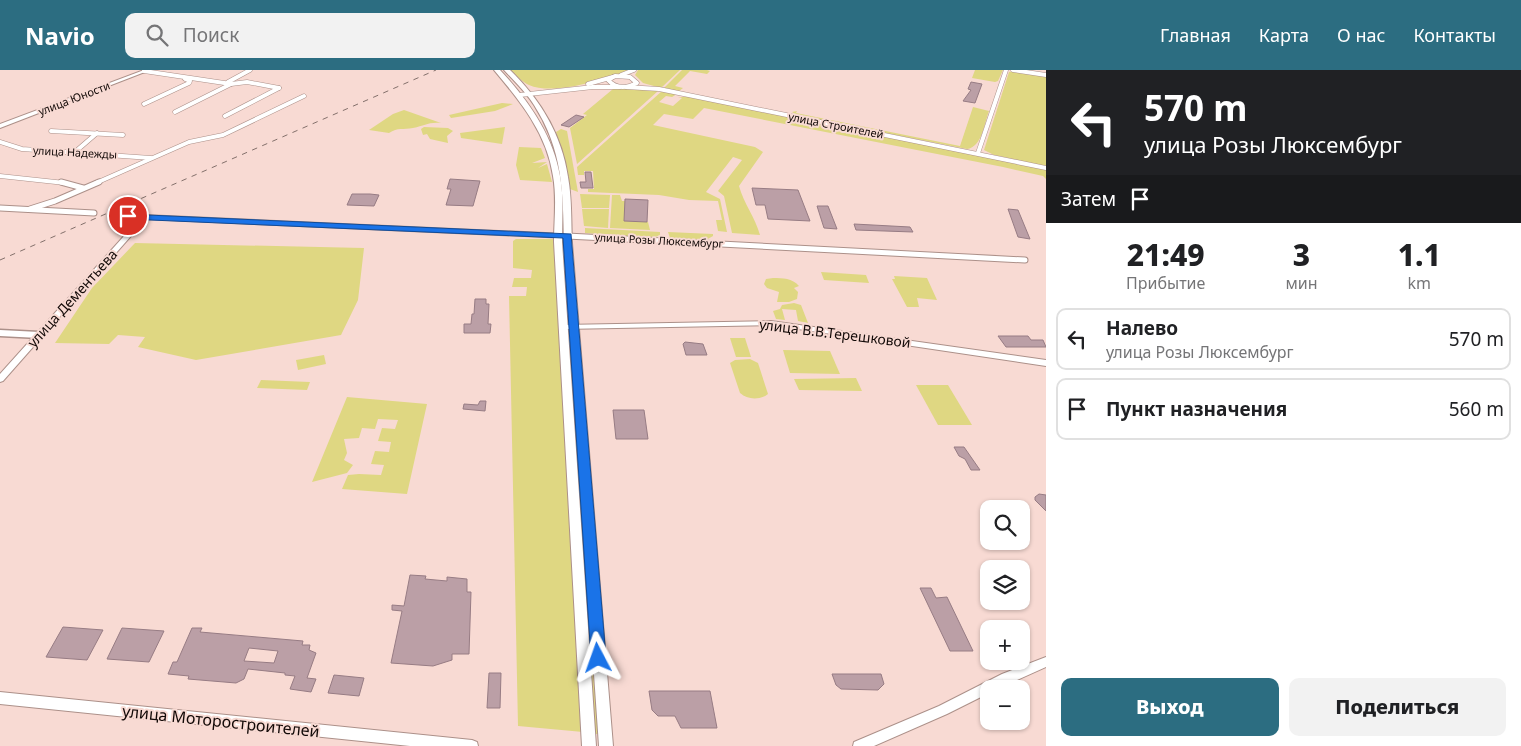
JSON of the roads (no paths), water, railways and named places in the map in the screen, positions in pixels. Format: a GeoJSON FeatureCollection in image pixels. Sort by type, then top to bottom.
{"type":"FeatureCollection","features":[{"type":"Feature","properties":{"kind":"main road"},"geometry":{"type":"LineString","coordinates":[[497,70],[520,95],[539,127],[555,167],[563,236],[569,327],[589,746]]}},
{"type":"Feature","properties":{"kind":"main road"},"geometry":{"type":"LineString","coordinates":[[507,70],[529,94],[551,131],[563,166],[566,189],[563,236]]}},
{"type":"Feature","properties":{"kind":"main road"},"geometry":{"type":"LineString","coordinates":[[569,327],[606,746]]}},
{"type":"Feature","properties":{"kind":"street"},"geometry":{"type":"LineString","coordinates":[[175,112],[250,70]]}},
{"type":"Feature","properties":{"kind":"street"},"geometry":{"type":"LineString","coordinates":[[529,94],[590,84],[634,70]]}},
{"type":"Feature","properties":{"kind":"street"},"geometry":{"type":"LineString","coordinates":[[626,87],[635,85],[632,73],[634,70]]}},
{"type":"Feature","properties":{"kind":"street"},"geometry":{"type":"LineString","coordinates":[[978,153],[1006,70]]}},
{"type":"Feature","properties":{"kind":"street"},"geometry":{"type":"LineString","coordinates":[[1013,70],[1046,75]]}},
{"type":"Feature","properties":{"kind":"street"},"geometry":{"type":"LineString","coordinates":[[146,71],[229,83],[247,82],[279,88],[225,116]]}},
{"type":"Feature","properties":{"kind":"street","name":"улица Юности"},"geometry":{"type":"LineString","coordinates":[[0,126],[146,71]]}},
{"type":"Feature","properties":{"kind":"street"},"geometry":{"type":"LineString","coordinates":[[144,104],[190,81],[177,76]]}},
{"type":"Feature","properties":{"kind":"street"},"geometry":{"type":"LineString","coordinates":[[620,87],[608,82],[614,77],[635,80],[653,88]]}},
{"type":"Feature","properties":{"kind":"street"},"geometry":{"type":"LineString","coordinates":[[520,95],[593,87],[620,87]]}},
{"type":"Feature","properties":{"kind":"street","name":"улица Строителей"},"geometry":{"type":"LineString","coordinates":[[620,87],[653,88],[1046,168]]}},
{"type":"Feature","properties":{"kind":"street"},"geometry":{"type":"LineString","coordinates":[[30,209],[50,204],[151,158],[202,138],[225,136],[304,96]]}},
{"type":"Feature","properties":{"kind":"street"},"geometry":{"type":"LineString","coordinates":[[51,131],[122,135]]}},
{"type":"Feature","properties":{"kind":"street"},"geometry":{"type":"LineString","coordinates":[[75,152],[97,133]]}},
{"type":"Feature","properties":{"kind":"street","name":"улица Надежды"},"geometry":{"type":"LineString","coordinates":[[0,142],[22,149],[151,158]]}},
{"type":"Feature","properties":{"kind":"street"},"geometry":{"type":"LineString","coordinates":[[0,176],[58,181],[83,188]]}},
{"type":"Feature","properties":{"kind":"street"},"geometry":{"type":"LineString","coordinates":[[0,208],[94,213]]}},
{"type":"Feature","properties":{"kind":"street","name":"улица Розы Люксембург"},"geometry":{"type":"LineString","coordinates":[[112,215],[1025,260]]}},
{"type":"Feature","properties":{"kind":"street","name":"улица Дементьева"},"geometry":{"type":"LineString","coordinates":[[0,379],[144,217]]}},
{"type":"Feature","properties":{"kind":"street","name":"улица В.В.Терешковой"},"geometry":{"type":"LineString","coordinates":[[569,327],[771,323],[1046,363]]}},
{"type":"Feature","properties":{"kind":"street"},"geometry":{"type":"LineString","coordinates":[[0,333],[39,335]]}},
{"type":"Feature","properties":{"kind":"street"},"geometry":{"type":"LineString","coordinates":[[860,746],[943,710],[1006,678],[1046,662]]}},
{"type":"Feature","properties":{"kind":"street","name":"улица Моторостроителей"},"geometry":{"type":"LineString","coordinates":[[0,698],[472,746]]}},
{"type":"Feature","properties":{"kind":"railway"},"geometry":{"type":"LineString","coordinates":[[0,260],[436,70]]}}]}
